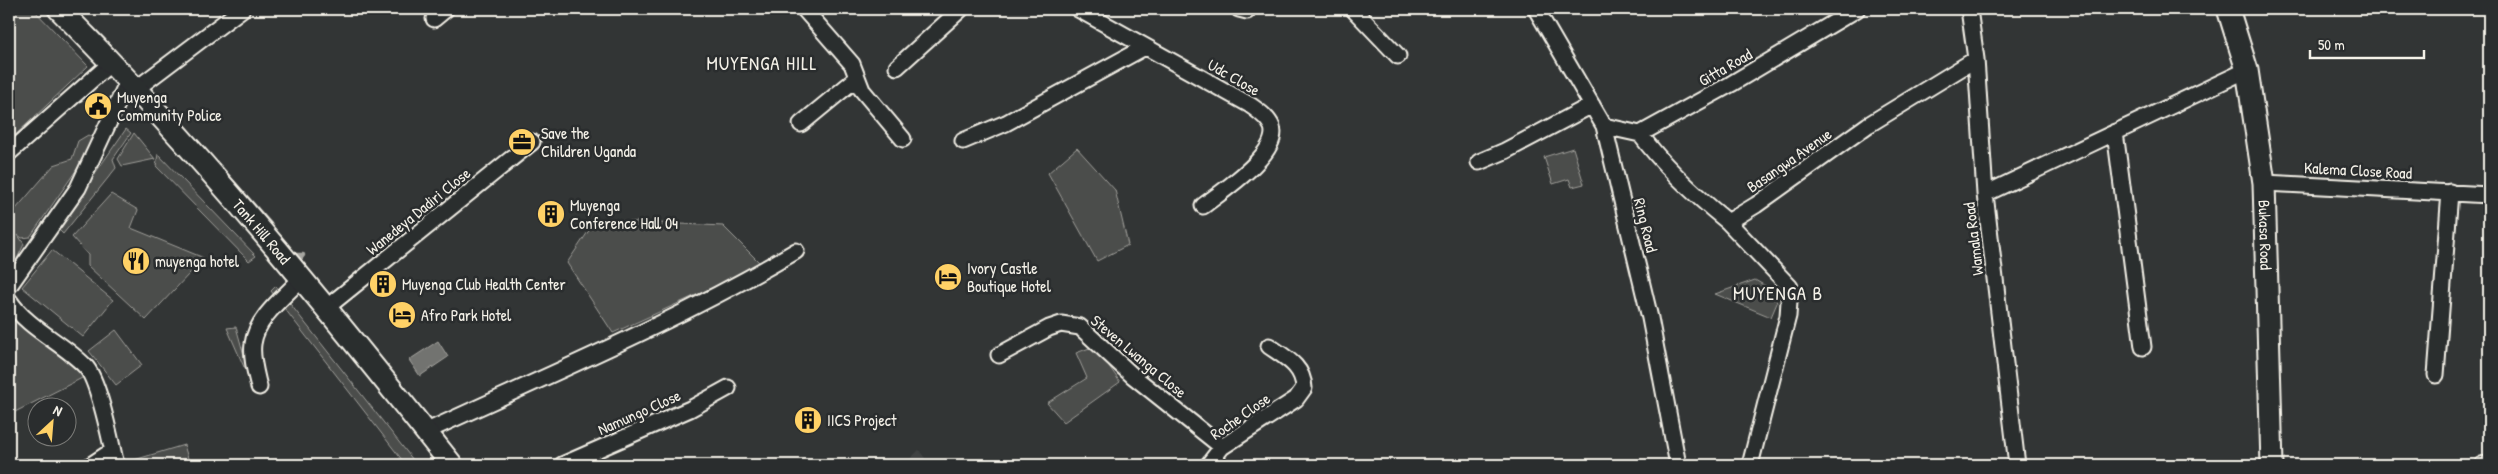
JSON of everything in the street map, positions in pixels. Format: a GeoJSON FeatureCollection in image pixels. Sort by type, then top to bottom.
{"type":"FeatureCollection","features":[{"type":"Feature","properties":{"kind":"street","name":"Tank Hill Road"},"geometry":{"type":"LineString","coordinates":[[59,9],[112,62],[326,308],[452,465]]}},
{"type":"Feature","properties":{"kind":"street"},"geometry":{"type":"LineString","coordinates":[[9,286],[78,188],[132,85],[242,9]]}},
{"type":"Feature","properties":{"kind":"street"},"geometry":{"type":"LineString","coordinates":[[804,9],[852,64],[862,90],[903,139]]}},
{"type":"Feature","properties":{"kind":"street"},"geometry":{"type":"LineString","coordinates":[[897,67],[961,9]]}},
{"type":"Feature","properties":{"kind":"street","name":"Udc Close"},"geometry":{"type":"LineString","coordinates":[[1079,9],[1250,105],[1265,116],[1271,125],[1273,133],[1265,152],[1246,172],[1202,206]]}},
{"type":"Feature","properties":{"kind":"street"},"geometry":{"type":"LineString","coordinates":[[1353,9],[1398,56]]}},
{"type":"Feature","properties":{"kind":"street","name":"Ring Road"},"geometry":{"type":"LineString","coordinates":[[1536,9],[1604,126],[1650,318],[1678,465]]}},
{"type":"Feature","properties":{"kind":"street","name":"Gitta Road"},"geometry":{"type":"LineString","coordinates":[[1640,134],[1731,84],[1857,9]]}},
{"type":"Feature","properties":{"kind":"street","name":"Wamala Road"},"geometry":{"type":"LineString","coordinates":[[1969,9],[1976,59],[1985,194],[2017,465]]}},
{"type":"Feature","properties":{"kind":"street","name":"Bukasa Road"},"geometry":{"type":"LineString","coordinates":[[2228,9],[2247,70],[2264,183],[2272,465]]}},
{"type":"Feature","properties":{"kind":"street"},"geometry":{"type":"LineString","coordinates":[[963,141],[1006,124],[1145,47]]}},
{"type":"Feature","properties":{"kind":"street","name":"Basangwa Avenue"},"geometry":{"type":"LineString","coordinates":[[1728,222],[1756,205],[1868,125],[1976,59]]}},
{"type":"Feature","properties":{"kind":"street"},"geometry":{"type":"LineString","coordinates":[[9,153],[112,62]]}},
{"type":"Feature","properties":{"kind":"street"},"geometry":{"type":"LineString","coordinates":[[1985,194],[2247,70]]}},
{"type":"Feature","properties":{"kind":"street"},"geometry":{"type":"LineString","coordinates":[[801,124],[858,78]]}},
{"type":"Feature","properties":{"kind":"street"},"geometry":{"type":"LineString","coordinates":[[1479,162],[1506,151],[1592,105]]}},
{"type":"Feature","properties":{"kind":"street"},"geometry":{"type":"LineString","coordinates":[[1604,126],[1640,134],[1657,156],[1705,204],[1728,222],[1790,287],[1788,316],[1750,465]]}},
{"type":"Feature","properties":{"kind":"street"},"geometry":{"type":"LineString","coordinates":[[2115,132],[2143,347]]}},
{"type":"Feature","properties":{"kind":"street","name":"Wanedeya Dadiri Close"},"geometry":{"type":"LineString","coordinates":[[326,308],[532,142]]}},
{"type":"Feature","properties":{"kind":"street","name":"Kalema Close Road"},"geometry":{"type":"LineString","coordinates":[[2264,183],[2489,195]]}},
{"type":"Feature","properties":{"kind":"street"},"geometry":{"type":"LineString","coordinates":[[2436,374],[2450,192]]}},
{"type":"Feature","properties":{"kind":"street"},"geometry":{"type":"LineString","coordinates":[[425,432],[737,284],[796,251]]}},
{"type":"Feature","properties":{"kind":"street"},"geometry":{"type":"LineString","coordinates":[[259,387],[253,357],[255,334],[265,317],[301,279]]}},
{"type":"Feature","properties":{"kind":"street"},"geometry":{"type":"LineString","coordinates":[[9,300],[29,322],[86,366],[95,386],[114,458],[91,465]]}},
{"type":"Feature","properties":{"kind":"street","name":"Steven Lwanga Close"},"geometry":{"type":"LineString","coordinates":[[999,355],[1049,328],[1061,324],[1080,327],[1133,376],[1222,447]]}},
{"type":"Feature","properties":{"kind":"street","name":"Roche Close"},"geometry":{"type":"LineString","coordinates":[[1208,465],[1222,447],[1296,399],[1304,388],[1303,376],[1292,363],[1269,346]]}},
{"type":"Feature","properties":{"kind":"street","name":"Namungo Close"},"geometry":{"type":"LineString","coordinates":[[562,465],[690,409],[728,388]]}},
{"type":"Feature","properties":{"kind":"street"},"geometry":{"type":"LineString","coordinates":[[2482,465],[2489,463]]}},
{"type":"Feature","properties":{"kind":"shaded area"},"geometry":{"type":"Polygon","coordinates":[[[9,9],[33,9],[88,66],[9,141],[9,9]]]}},
{"type":"Feature","properties":{"kind":"shaded area"},"geometry":{"type":"Polygon","coordinates":[[[126,129],[131,133],[113,159],[116,168],[63,234],[57,228],[126,129]]]}},
{"type":"Feature","properties":{"kind":"shaded area"},"geometry":{"type":"Polygon","coordinates":[[[134,133],[155,159],[122,166],[118,159],[134,133]]]}},
{"type":"Feature","properties":{"kind":"shaded area"},"geometry":{"type":"Polygon","coordinates":[[[88,135],[97,140],[30,237],[22,238],[18,235],[24,244],[9,276],[9,223],[11,225],[9,217],[54,165],[72,159],[78,141],[88,135]]]}},
{"type":"Feature","properties":{"kind":"shaded area"},"geometry":{"type":"Polygon","coordinates":[[[1077,148],[1115,190],[1128,245],[1097,261],[1048,173],[1077,148]]]}},
{"type":"Feature","properties":{"kind":"shaded area"},"geometry":{"type":"Polygon","coordinates":[[[1573,148],[1584,184],[1572,187],[1569,179],[1553,184],[1544,157],[1573,148]]]}},
{"type":"Feature","properties":{"kind":"shaded area"},"geometry":{"type":"Polygon","coordinates":[[[158,154],[256,256],[249,261],[156,166],[158,154]]]}},
{"type":"Feature","properties":{"kind":"shaded area"},"geometry":{"type":"Polygon","coordinates":[[[111,194],[138,210],[131,228],[204,258],[146,320],[88,266],[88,255],[72,237],[111,194]]]}},
{"type":"Feature","properties":{"kind":"shaded area"},"geometry":{"type":"Polygon","coordinates":[[[596,220],[723,226],[762,265],[613,333],[567,263],[596,220]]]}},
{"type":"Feature","properties":{"kind":"shaded area"},"geometry":{"type":"Polygon","coordinates":[[[52,250],[113,300],[83,337],[22,287],[52,250]]]}},
{"type":"Feature","properties":{"kind":"shaded area"},"geometry":{"type":"Polygon","coordinates":[[[1755,280],[1774,291],[1777,303],[1771,317],[1715,294],[1755,280]]]}},
{"type":"Feature","properties":{"kind":"shaded area"},"geometry":{"type":"Polygon","coordinates":[[[276,286],[417,465],[406,465],[271,291],[276,286]]]}},
{"type":"Feature","properties":{"kind":"shaded area"},"geometry":{"type":"Polygon","coordinates":[[[9,312],[86,376],[47,396],[28,396],[28,405],[9,415],[9,312]]]}},
{"type":"Feature","properties":{"kind":"shaded area"},"geometry":{"type":"Polygon","coordinates":[[[236,327],[247,366],[244,367],[227,328],[236,327]]]}},
{"type":"Feature","properties":{"kind":"shaded area"},"geometry":{"type":"Polygon","coordinates":[[[116,330],[142,365],[116,385],[89,351],[116,330]]]}},
{"type":"Feature","properties":{"kind":"shaded area"},"geometry":{"type":"Polygon","coordinates":[[[438,341],[448,357],[420,376],[409,360],[438,341]]]}},
{"type":"Feature","properties":{"kind":"shaded area"},"geometry":{"type":"Polygon","coordinates":[[[1095,346],[1120,382],[1064,422],[1047,403],[1087,378],[1076,353],[1095,346]]]}},
{"type":"Feature","properties":{"kind":"shaded area"},"geometry":{"type":"Polygon","coordinates":[[[184,445],[190,465],[125,465],[124,463],[184,445]]]}},
{"type":"Feature","properties":{"kind":"shaded area"},"geometry":{"type":"Polygon","coordinates":[[[919,450],[930,465],[904,465],[919,450]]]}},
{"type":"Feature","properties":{"kind":"waterway"},"geometry":{"type":"LineString","coordinates":[[93,29],[104,40]]}},
{"type":"Feature","properties":{"kind":"waterway"},"geometry":{"type":"LineString","coordinates":[[221,168],[270,224]]}},
{"type":"Feature","properties":{"kind":"waterway"},"geometry":{"type":"LineString","coordinates":[[291,252],[294,255],[303,255],[299,260],[301,262]]}},
{"type":"Feature","properties":{"kind":"place","name":"Muyenga Community Police"},"geometry":{"type":"Point","coordinates":[98,106]}},
{"type":"Feature","properties":{"kind":"place","name":"Save the Children Uganda"},"geometry":{"type":"Point","coordinates":[522,142]}},
{"type":"Feature","properties":{"kind":"place","name":"Muyenga Conference Hall 04"},"geometry":{"type":"Point","coordinates":[551,214]}},
{"type":"Feature","properties":{"kind":"place","name":"muyenga hotel"},"geometry":{"type":"Point","coordinates":[136,261]}},
{"type":"Feature","properties":{"kind":"place","name":"Ivory Castle Boutique Hotel"},"geometry":{"type":"Point","coordinates":[948,277]}},
{"type":"Feature","properties":{"kind":"place","name":"Muyenga Club Health Center"},"geometry":{"type":"Point","coordinates":[383,284]}},
{"type":"Feature","properties":{"kind":"place","name":"Afro Park Hotel"},"geometry":{"type":"Point","coordinates":[402,315]}},
{"type":"Feature","properties":{"kind":"place","name":"IICS Project"},"geometry":{"type":"Point","coordinates":[808,420]}},
{"type":"Feature","properties":{"kind":"district","name":"MUYENGA HILL"},"geometry":{"type":"Point","coordinates":[762,63]}},
{"type":"Feature","properties":{"kind":"district","name":"MUYENGA B"},"geometry":{"type":"Point","coordinates":[1778,293]}}]}
